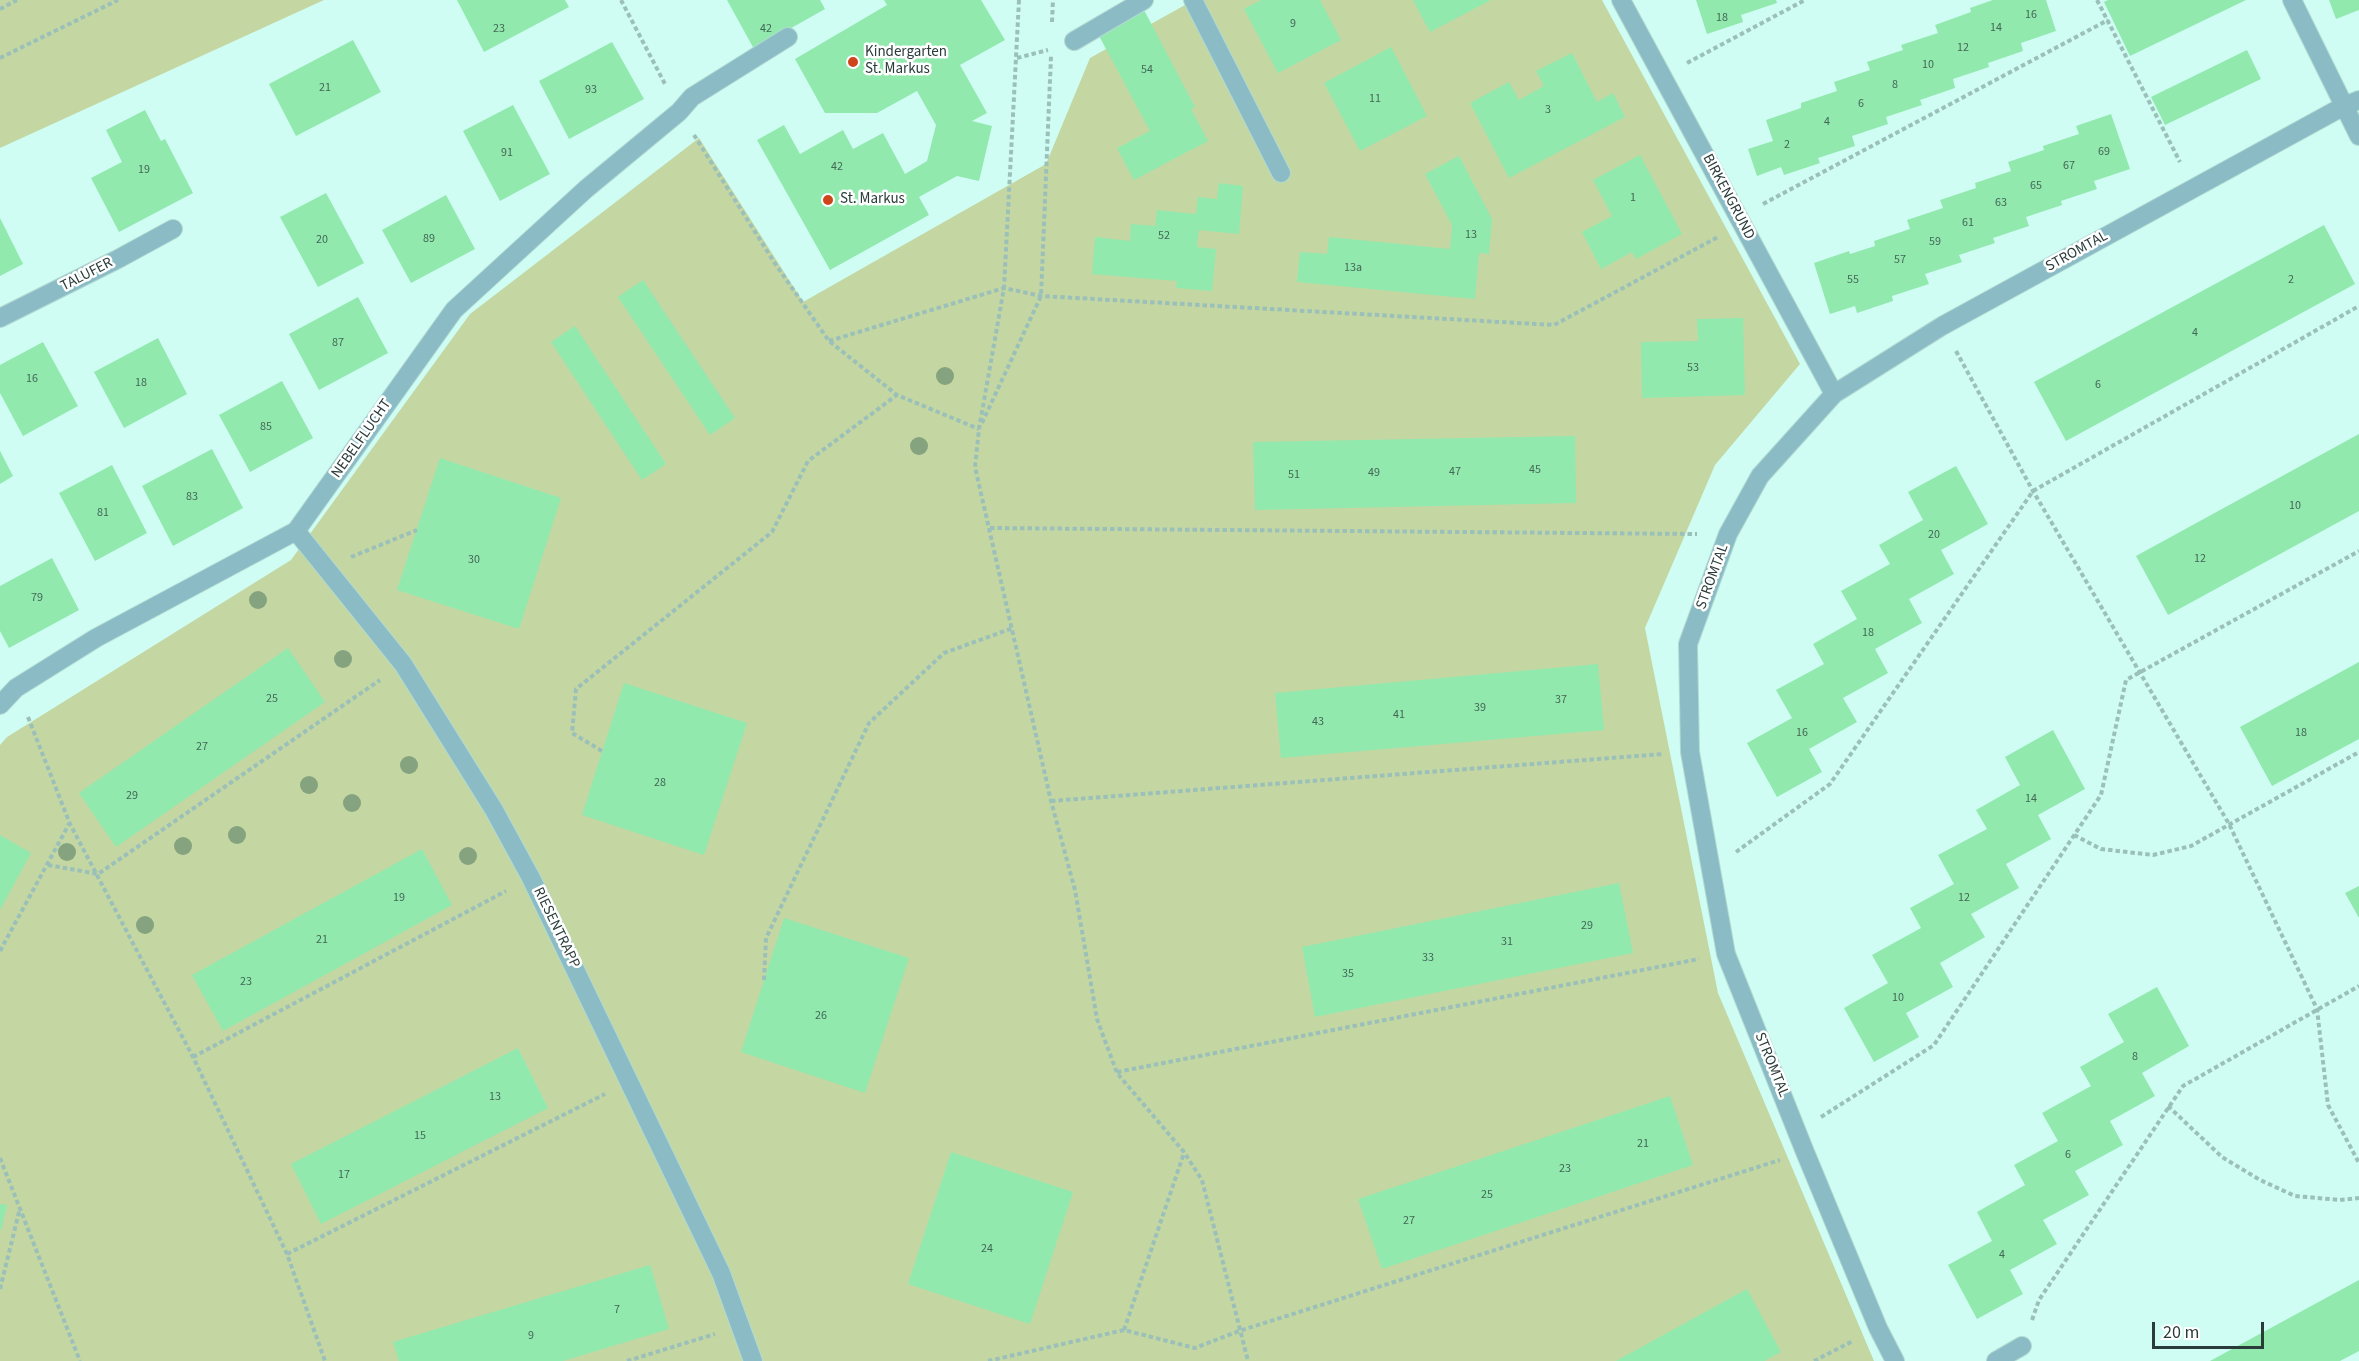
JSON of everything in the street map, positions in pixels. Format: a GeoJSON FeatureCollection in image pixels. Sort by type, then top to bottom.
{"type":"FeatureCollection","features":[{"type":"Feature","properties":{"kind":"street"},"geometry":{"type":"LineString","coordinates":[[1074,41],[1144,0]]}},
{"type":"Feature","properties":{"kind":"street"},"geometry":{"type":"LineString","coordinates":[[1193,0],[1281,172]]}},
{"type":"Feature","properties":{"kind":"street","name":"BIRKENGRUND"},"geometry":{"type":"LineString","coordinates":[[1621,0],[1834,394]]}},
{"type":"Feature","properties":{"kind":"street"},"geometry":{"type":"LineString","coordinates":[[2292,0],[2351,103],[2359,136]]}},
{"type":"Feature","properties":{"kind":"street","name":"NEBELFLUCHT"},"geometry":{"type":"LineString","coordinates":[[0,705],[16,688],[96,638],[296,531],[454,310],[586,189],[679,112],[692,97],[788,37]]}},
{"type":"Feature","properties":{"kind":"street","name":"STROMTAL"},"geometry":{"type":"LineString","coordinates":[[1895,1361],[1878,1328],[1726,954],[1690,752],[1688,644],[1728,534],[1760,476],[1834,394],[1942,326],[2351,103]]}},
{"type":"Feature","properties":{"kind":"street","name":"TALUFER"},"geometry":{"type":"LineString","coordinates":[[0,318],[118,260],[173,229]]}},
{"type":"Feature","properties":{"kind":"street","name":"RIESENTRAPP"},"geometry":{"type":"LineString","coordinates":[[296,531],[403,664],[494,810],[531,878],[721,1273],[742,1325],[753,1361]]}},
{"type":"Feature","properties":{"kind":"street"},"geometry":{"type":"LineString","coordinates":[[1996,1361],[2022,1346]]}},
{"type":"Feature","properties":{"kind":"path"},"geometry":{"type":"LineString","coordinates":[[0,9],[17,0]]}},
{"type":"Feature","properties":{"kind":"path"},"geometry":{"type":"LineString","coordinates":[[0,58],[118,0]]}},
{"type":"Feature","properties":{"kind":"path"},"geometry":{"type":"LineString","coordinates":[[621,0],[679,112],[774,262],[829,341],[897,394],[979,429]]}},
{"type":"Feature","properties":{"kind":"path"},"geometry":{"type":"LineString","coordinates":[[1019,0],[1004,288],[979,429],[975,467],[1051,801],[1075,890],[1097,1019],[1117,1073],[1184,1152],[1202,1180],[1248,1361]]}},
{"type":"Feature","properties":{"kind":"path"},"geometry":{"type":"LineString","coordinates":[[1052,30],[1053,0]]}},
{"type":"Feature","properties":{"kind":"path"},"geometry":{"type":"LineString","coordinates":[[1662,76],[1805,0]]}},
{"type":"Feature","properties":{"kind":"path"},"geometry":{"type":"LineString","coordinates":[[2097,0],[2194,189]]}},
{"type":"Feature","properties":{"kind":"path"},"geometry":{"type":"LineString","coordinates":[[829,341],[1004,288],[1041,296],[1554,325],[2108,20]]}},
{"type":"Feature","properties":{"kind":"path"},"geometry":{"type":"LineString","coordinates":[[979,429],[1041,296],[1051,50]]}},
{"type":"Feature","properties":{"kind":"path"},"geometry":{"type":"LineString","coordinates":[[1711,870],[1830,784],[2033,491],[2359,306]]}},
{"type":"Feature","properties":{"kind":"path"},"geometry":{"type":"LineString","coordinates":[[1942,326],[2033,491],[2229,824],[2317,1009],[2328,1105],[2359,1163]]}},
{"type":"Feature","properties":{"kind":"path"},"geometry":{"type":"LineString","coordinates":[[602,751],[572,733],[576,689],[772,532],[808,461],[897,394]]}},
{"type":"Feature","properties":{"kind":"path"},"geometry":{"type":"LineString","coordinates":[[990,528],[1728,534]]}},
{"type":"Feature","properties":{"kind":"path"},"geometry":{"type":"LineString","coordinates":[[326,568],[417,530]]}},
{"type":"Feature","properties":{"kind":"path"},"geometry":{"type":"LineString","coordinates":[[1797,1132],[1934,1045],[2101,795],[2126,680],[2359,551]]}},
{"type":"Feature","properties":{"kind":"path"},"geometry":{"type":"LineString","coordinates":[[764,981],[766,938],[869,723],[944,652],[1013,628]]}},
{"type":"Feature","properties":{"kind":"path"},"geometry":{"type":"LineString","coordinates":[[48,865],[98,874],[403,664]]}},
{"type":"Feature","properties":{"kind":"path"},"geometry":{"type":"LineString","coordinates":[[16,688],[70,824],[193,1057],[287,1254],[325,1361]]}},
{"type":"Feature","properties":{"kind":"path"},"geometry":{"type":"LineString","coordinates":[[1051,801],[1690,752]]}},
{"type":"Feature","properties":{"kind":"path"},"geometry":{"type":"LineString","coordinates":[[2074,835],[2101,849],[2153,855],[2192,846],[2359,752]]}},
{"type":"Feature","properties":{"kind":"path"},"geometry":{"type":"LineString","coordinates":[[0,951],[70,824]]}},
{"type":"Feature","properties":{"kind":"path"},"geometry":{"type":"LineString","coordinates":[[193,1057],[531,878]]}},
{"type":"Feature","properties":{"kind":"path"},"geometry":{"type":"LineString","coordinates":[[1117,1073],[1726,954]]}},
{"type":"Feature","properties":{"kind":"path"},"geometry":{"type":"LineString","coordinates":[[2022,1346],[2038,1300],[2183,1086],[2359,986]]}},
{"type":"Feature","properties":{"kind":"path"},"geometry":{"type":"LineString","coordinates":[[287,1254],[630,1082]]}},
{"type":"Feature","properties":{"kind":"path"},"geometry":{"type":"LineString","coordinates":[[2168,1106],[2222,1157],[2260,1180],[2295,1196],[2340,1200],[2359,1197]]}},
{"type":"Feature","properties":{"kind":"path"},"geometry":{"type":"LineString","coordinates":[[1124,1330],[1184,1152]]}},
{"type":"Feature","properties":{"kind":"path"},"geometry":{"type":"LineString","coordinates":[[988,1361],[1124,1330],[1195,1348],[1239,1331],[1805,1152]]}},
{"type":"Feature","properties":{"kind":"path"},"geometry":{"type":"LineString","coordinates":[[0,1158],[80,1361]]}},
{"type":"Feature","properties":{"kind":"path"},"geometry":{"type":"LineString","coordinates":[[0,1289],[20,1207]]}},
{"type":"Feature","properties":{"kind":"path"},"geometry":{"type":"LineString","coordinates":[[627,1361],[742,1325]]}},
{"type":"Feature","properties":{"kind":"path"},"geometry":{"type":"LineString","coordinates":[[1814,1361],[1878,1328]]}},
{"type":"Feature","properties":{"kind":"green space"},"geometry":{"type":"Polygon","coordinates":[[[0,0],[324,0],[0,148],[0,0]]]}},
{"type":"Feature","properties":{"kind":"green space"},"geometry":{"type":"Polygon","coordinates":[[[1194,0],[1602,0],[1800,364],[1715,465],[1645,628],[1718,993],[1874,1361],[0,1361],[0,745],[7,737],[291,560],[470,314],[699,138],[803,302],[1046,164],[1090,58],[1194,0]]]}},
{"type":"Feature","properties":{"kind":"building"},"geometry":{"type":"Polygon","coordinates":[[[457,0],[565,0],[569,7],[484,52],[457,0]]]}},
{"type":"Feature","properties":{"kind":"building"},"geometry":{"type":"Polygon","coordinates":[[[727,0],[820,0],[825,9],[754,49],[727,0]]]}},
{"type":"Feature","properties":{"kind":"building"},"geometry":{"type":"Polygon","coordinates":[[[884,0],[981,0],[1005,40],[960,65],[987,113],[972,121],[992,126],[979,181],[957,176],[919,197],[929,215],[830,270],[757,140],[784,125],[800,154],[843,130],[853,149],[883,133],[905,174],[927,161],[936,125],[917,91],[877,113],[825,113],[795,59],[887,5],[884,0]]]}},
{"type":"Feature","properties":{"kind":"building"},"geometry":{"type":"Polygon","coordinates":[[[1261,0],[1320,0],[1341,40],[1278,73],[1244,9],[1261,0]]]}},
{"type":"Feature","properties":{"kind":"building"},"geometry":{"type":"Polygon","coordinates":[[[1413,0],[1491,0],[1430,32],[1413,0]]]}},
{"type":"Feature","properties":{"kind":"building"},"geometry":{"type":"Polygon","coordinates":[[[1696,0],[1776,0],[1777,3],[1741,15],[1743,22],[1707,34],[1696,0]]]}},
{"type":"Feature","properties":{"kind":"building"},"geometry":{"type":"Polygon","coordinates":[[[1993,0],[2046,0],[2056,31],[2021,43],[2023,51],[1988,63],[1989,67],[1953,79],[1955,88],[1920,100],[1922,105],[1886,117],[1888,124],[1852,136],[1855,146],[1818,158],[1820,163],[1784,175],[1781,167],[1757,176],[1748,149],[1773,141],[1766,120],[1801,108],[1801,103],[1837,91],[1834,82],[1870,70],[1867,62],[1903,50],[1901,45],[1938,33],[1935,25],[1971,12],[1970,8],[1993,0]]]}},
{"type":"Feature","properties":{"kind":"building"},"geometry":{"type":"Polygon","coordinates":[[[2108,0],[2246,0],[2130,56],[2104,2],[2108,0]]]}},
{"type":"Feature","properties":{"kind":"building"},"geometry":{"type":"Polygon","coordinates":[[[2329,0],[2359,0],[2359,10],[2336,19],[2329,0]]]}},
{"type":"Feature","properties":{"kind":"building"},"geometry":{"type":"Polygon","coordinates":[[[1144,10],[1195,107],[1191,109],[1208,141],[1134,180],[1117,148],[1150,131],[1098,34],[1144,10]]]}},
{"type":"Feature","properties":{"kind":"building"},"geometry":{"type":"Polygon","coordinates":[[[353,40],[381,92],[296,136],[269,84],[353,40]]]}},
{"type":"Feature","properties":{"kind":"building"},"geometry":{"type":"Polygon","coordinates":[[[612,42],[644,99],[569,139],[539,81],[612,42]]]}},
{"type":"Feature","properties":{"kind":"building"},"geometry":{"type":"Polygon","coordinates":[[[1391,47],[1427,116],[1360,151],[1324,83],[1391,47]]]}},
{"type":"Feature","properties":{"kind":"building"},"geometry":{"type":"Polygon","coordinates":[[[2247,50],[2261,79],[2165,125],[2151,97],[2247,50]]]}},
{"type":"Feature","properties":{"kind":"building"},"geometry":{"type":"Polygon","coordinates":[[[1572,53],[1597,102],[1613,93],[1625,117],[1509,178],[1470,103],[1509,82],[1519,100],[1544,86],[1536,71],[1572,53]]]}},
{"type":"Feature","properties":{"kind":"building"},"geometry":{"type":"Polygon","coordinates":[[[513,105],[550,174],[500,201],[463,131],[513,105]]]}},
{"type":"Feature","properties":{"kind":"building"},"geometry":{"type":"Polygon","coordinates":[[[145,110],[161,141],[165,139],[193,193],[119,232],[91,178],[122,162],[106,130],[145,110]]]}},
{"type":"Feature","properties":{"kind":"building"},"geometry":{"type":"Polygon","coordinates":[[[2111,114],[2130,169],[2094,181],[2097,189],[2061,201],[2062,205],[2026,217],[2029,226],[1993,238],[1995,243],[1959,255],[1962,262],[1925,274],[1929,284],[1892,296],[1893,301],[1857,313],[1855,306],[1830,314],[1814,263],[1849,251],[1850,254],[1875,246],[1874,241],[1910,229],[1907,220],[1943,208],[1940,200],[1976,188],[1975,183],[2011,171],[2008,162],[2044,150],[2043,146],[2079,134],[2076,126],[2111,114]]]}},
{"type":"Feature","properties":{"kind":"building"},"geometry":{"type":"Polygon","coordinates":[[[1640,155],[1682,234],[1636,259],[1632,252],[1601,269],[1582,232],[1612,216],[1593,180],[1640,155]]]}},
{"type":"Feature","properties":{"kind":"building"},"geometry":{"type":"Polygon","coordinates":[[[1459,156],[1492,219],[1489,254],[1479,253],[1475,299],[1297,282],[1300,252],[1327,254],[1329,237],[1450,249],[1452,225],[1425,174],[1459,156]]]}},
{"type":"Feature","properties":{"kind":"building"},"geometry":{"type":"Polygon","coordinates":[[[1219,183],[1243,186],[1239,234],[1199,230],[1197,247],[1216,249],[1212,291],[1176,288],[1177,281],[1092,274],[1095,237],[1130,241],[1131,224],[1155,226],[1157,210],[1196,214],[1198,197],[1217,199],[1219,183]]]}},
{"type":"Feature","properties":{"kind":"building"},"geometry":{"type":"Polygon","coordinates":[[[326,193],[364,263],[318,287],[280,217],[326,193]]]}},
{"type":"Feature","properties":{"kind":"building"},"geometry":{"type":"Polygon","coordinates":[[[446,195],[475,249],[411,283],[382,230],[446,195]]]}},
{"type":"Feature","properties":{"kind":"building"},"geometry":{"type":"Polygon","coordinates":[[[0,218],[23,264],[0,276],[0,218]]]}},
{"type":"Feature","properties":{"kind":"building"},"geometry":{"type":"Polygon","coordinates":[[[2324,225],[2355,284],[2066,441],[2034,382],[2324,225]]]}},
{"type":"Feature","properties":{"kind":"building"},"geometry":{"type":"Polygon","coordinates":[[[643,280],[735,418],[710,435],[618,297],[643,280]]]}},
{"type":"Feature","properties":{"kind":"building"},"geometry":{"type":"Polygon","coordinates":[[[358,297],[388,353],[319,390],[289,334],[358,297]]]}},
{"type":"Feature","properties":{"kind":"building"},"geometry":{"type":"Polygon","coordinates":[[[1743,318],[1745,395],[1642,398],[1641,342],[1698,341],[1697,319],[1743,318]]]}},
{"type":"Feature","properties":{"kind":"building"},"geometry":{"type":"Polygon","coordinates":[[[575,326],[666,464],[642,480],[551,342],[575,326]]]}},
{"type":"Feature","properties":{"kind":"building"},"geometry":{"type":"Polygon","coordinates":[[[158,338],[187,394],[124,428],[94,372],[158,338]]]}},
{"type":"Feature","properties":{"kind":"building"},"geometry":{"type":"Polygon","coordinates":[[[43,342],[78,406],[23,436],[0,393],[0,365],[43,342]]]}},
{"type":"Feature","properties":{"kind":"building"},"geometry":{"type":"Polygon","coordinates":[[[282,381],[313,438],[250,472],[219,415],[282,381]]]}},
{"type":"Feature","properties":{"kind":"building"},"geometry":{"type":"Polygon","coordinates":[[[2359,434],[2359,511],[2168,615],[2136,556],[2359,434]]]}},
{"type":"Feature","properties":{"kind":"building"},"geometry":{"type":"Polygon","coordinates":[[[1575,436],[1576,503],[1255,510],[1253,442],[1575,436]]]}},
{"type":"Feature","properties":{"kind":"building"},"geometry":{"type":"Polygon","coordinates":[[[212,449],[243,508],[173,546],[142,486],[212,449]]]}},
{"type":"Feature","properties":{"kind":"building"},"geometry":{"type":"Polygon","coordinates":[[[0,451],[13,476],[0,484],[0,451]]]}},
{"type":"Feature","properties":{"kind":"building"},"geometry":{"type":"Polygon","coordinates":[[[440,458],[561,498],[519,629],[397,590],[440,458]]]}},
{"type":"Feature","properties":{"kind":"building"},"geometry":{"type":"Polygon","coordinates":[[[112,465],[147,533],[95,561],[59,493],[112,465]]]}},
{"type":"Feature","properties":{"kind":"building"},"geometry":{"type":"Polygon","coordinates":[[[1956,466],[1988,524],[1941,550],[1954,574],[1909,599],[1922,623],[1875,649],[1888,673],[1843,698],[1857,722],[1809,749],[1822,772],[1777,797],[1747,743],[1792,718],[1776,690],[1824,664],[1813,644],[1857,619],[1841,591],[1890,564],[1879,545],[1923,520],[1908,492],[1956,466]]]}},
{"type":"Feature","properties":{"kind":"building"},"geometry":{"type":"Polygon","coordinates":[[[52,558],[79,610],[9,648],[0,631],[0,586],[52,558]]]}},
{"type":"Feature","properties":{"kind":"building"},"geometry":{"type":"Polygon","coordinates":[[[288,648],[325,702],[116,847],[79,793],[288,648]]]}},
{"type":"Feature","properties":{"kind":"building"},"geometry":{"type":"Polygon","coordinates":[[[2359,662],[2359,739],[2272,786],[2240,727],[2359,662]]]}},
{"type":"Feature","properties":{"kind":"building"},"geometry":{"type":"Polygon","coordinates":[[[1598,664],[1604,730],[1281,758],[1275,693],[1598,664]]]}},
{"type":"Feature","properties":{"kind":"building"},"geometry":{"type":"Polygon","coordinates":[[[624,683],[747,723],[704,855],[582,815],[624,683]]]}},
{"type":"Feature","properties":{"kind":"building"},"geometry":{"type":"Polygon","coordinates":[[[2053,730],[2085,789],[2038,815],[2051,839],[2006,864],[2019,888],[1971,914],[1985,937],[1940,963],[1953,987],[1906,1013],[1919,1037],[1874,1062],[1844,1008],[1888,983],[1872,955],[1921,928],[1910,908],[1954,884],[1938,855],[1987,829],[1976,810],[2020,785],[2005,757],[2053,730]]]}},
{"type":"Feature","properties":{"kind":"building"},"geometry":{"type":"Polygon","coordinates":[[[0,835],[31,853],[0,910],[0,835]]]}},
{"type":"Feature","properties":{"kind":"building"},"geometry":{"type":"Polygon","coordinates":[[[422,849],[452,905],[223,1031],[192,975],[422,849]]]}},
{"type":"Feature","properties":{"kind":"building"},"geometry":{"type":"Polygon","coordinates":[[[1619,883],[1633,953],[1315,1017],[1302,947],[1619,883]]]}},
{"type":"Feature","properties":{"kind":"building"},"geometry":{"type":"Polygon","coordinates":[[[2359,886],[2359,918],[2345,893],[2359,886]]]}},
{"type":"Feature","properties":{"kind":"building"},"geometry":{"type":"Polygon","coordinates":[[[784,918],[909,958],[865,1093],[741,1052],[784,918]]]}},
{"type":"Feature","properties":{"kind":"building"},"geometry":{"type":"Polygon","coordinates":[[[2157,987],[2189,1046],[2142,1073],[2155,1096],[2110,1121],[2123,1145],[2075,1171],[2089,1195],[2043,1220],[2057,1244],[2010,1270],[2023,1294],[1977,1319],[1948,1265],[1992,1241],[1977,1212],[2025,1185],[2014,1165],[2058,1141],[2042,1113],[2091,1086],[2080,1067],[2124,1042],[2108,1014],[2157,987]]]}},
{"type":"Feature","properties":{"kind":"building"},"geometry":{"type":"Polygon","coordinates":[[[518,1048],[548,1108],[321,1224],[291,1164],[518,1048]]]}},
{"type":"Feature","properties":{"kind":"building"},"geometry":{"type":"Polygon","coordinates":[[[1670,1096],[1693,1165],[1382,1269],[1358,1199],[1670,1096]]]}},
{"type":"Feature","properties":{"kind":"building"},"geometry":{"type":"Polygon","coordinates":[[[951,1152],[1073,1192],[1030,1324],[908,1284],[951,1152]]]}},
{"type":"Feature","properties":{"kind":"building"},"geometry":{"type":"Polygon","coordinates":[[[0,1204],[7,1205],[1,1230],[0,1230],[0,1204]]]}},
{"type":"Feature","properties":{"kind":"building"},"geometry":{"type":"Polygon","coordinates":[[[650,1265],[669,1329],[563,1361],[399,1361],[393,1342],[650,1265]]]}},
{"type":"Feature","properties":{"kind":"building"},"geometry":{"type":"Polygon","coordinates":[[[2359,1280],[2359,1351],[2340,1361],[2210,1361],[2359,1280]]]}},
{"type":"Feature","properties":{"kind":"building"},"geometry":{"type":"Polygon","coordinates":[[[1747,1289],[1781,1352],[1764,1361],[1616,1361],[1747,1289]]]}},
{"type":"Feature","properties":{"kind":"place","name":"Kindergarten St. Markus"},"geometry":{"type":"Point","coordinates":[853,62]}},
{"type":"Feature","properties":{"kind":"place","name":"St. Markus"},"geometry":{"type":"Point","coordinates":[828,200]}}]}
